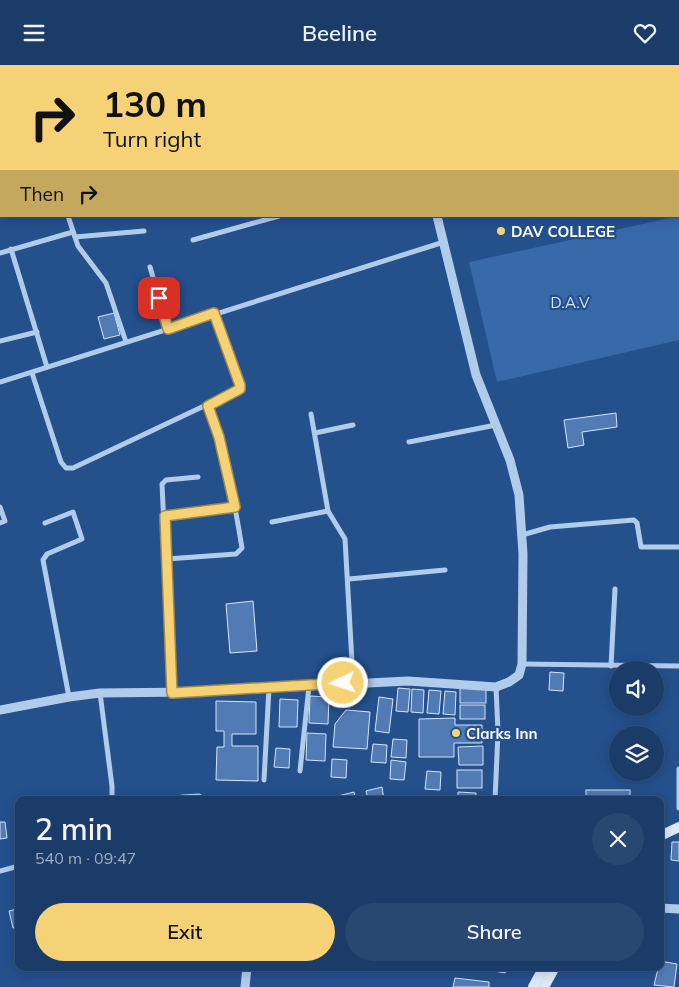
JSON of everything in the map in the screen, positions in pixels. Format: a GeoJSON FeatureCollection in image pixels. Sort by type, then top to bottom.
{"type":"FeatureCollection","features":[{"type":"Feature","properties":{"kind":"main road"},"geometry":{"type":"LineString","coordinates":[[664,835],[679,827]]}},
{"type":"Feature","properties":{"kind":"main road"},"geometry":{"type":"LineString","coordinates":[[532,987],[542,971]]}},
{"type":"Feature","properties":{"kind":"main road"},"geometry":{"type":"LineString","coordinates":[[544,987],[553,971]]}},
{"type":"Feature","properties":{"kind":"street"},"geometry":{"type":"LineString","coordinates":[[68,217],[78,246],[106,283],[126,342]]}},
{"type":"Feature","properties":{"kind":"street"},"geometry":{"type":"LineString","coordinates":[[193,240],[274,217]]}},
{"type":"Feature","properties":{"kind":"street"},"geometry":{"type":"LineString","coordinates":[[0,710],[100,693],[172,693],[408,681],[496,687],[510,682],[519,675],[522,664],[522,535],[519,495],[510,460],[476,375],[437,217]]}},
{"type":"Feature","properties":{"kind":"street"},"geometry":{"type":"LineString","coordinates":[[0,253],[74,234],[144,231]]}},
{"type":"Feature","properties":{"kind":"street"},"geometry":{"type":"LineString","coordinates":[[0,382],[444,242]]}},
{"type":"Feature","properties":{"kind":"street"},"geometry":{"type":"LineString","coordinates":[[11,249],[47,367]]}},
{"type":"Feature","properties":{"kind":"street"},"geometry":{"type":"LineString","coordinates":[[150,267],[168,329]]}},
{"type":"Feature","properties":{"kind":"street"},"geometry":{"type":"LineString","coordinates":[[32,373],[60,462],[66,467],[73,468],[208,406],[240,389],[214,313]]}},
{"type":"Feature","properties":{"kind":"street"},"geometry":{"type":"LineString","coordinates":[[0,341],[37,332]]}},
{"type":"Feature","properties":{"kind":"street"},"geometry":{"type":"LineString","coordinates":[[167,559],[240,552],[242,548],[219,437],[208,406]]}},
{"type":"Feature","properties":{"kind":"street"},"geometry":{"type":"LineString","coordinates":[[311,414],[328,511],[345,539],[349,579],[352,663],[343,683]]}},
{"type":"Feature","properties":{"kind":"street"},"geometry":{"type":"LineString","coordinates":[[315,433],[353,425]]}},
{"type":"Feature","properties":{"kind":"street"},"geometry":{"type":"LineString","coordinates":[[409,442],[496,425]]}},
{"type":"Feature","properties":{"kind":"street"},"geometry":{"type":"LineString","coordinates":[[172,693],[163,482],[198,477]]}},
{"type":"Feature","properties":{"kind":"street"},"geometry":{"type":"LineString","coordinates":[[0,507],[5,521],[0,523]]}},
{"type":"Feature","properties":{"kind":"street"},"geometry":{"type":"LineString","coordinates":[[165,516],[235,507]]}},
{"type":"Feature","properties":{"kind":"street"},"geometry":{"type":"LineString","coordinates":[[272,522],[328,511]]}},
{"type":"Feature","properties":{"kind":"street"},"geometry":{"type":"LineString","coordinates":[[45,523],[72,512],[82,539],[47,554],[43,559],[69,697]]}},
{"type":"Feature","properties":{"kind":"street"},"geometry":{"type":"LineString","coordinates":[[522,535],[550,527],[634,520],[638,523],[640,547],[679,547]]}},
{"type":"Feature","properties":{"kind":"street"},"geometry":{"type":"LineString","coordinates":[[349,579],[445,570]]}},
{"type":"Feature","properties":{"kind":"street"},"geometry":{"type":"LineString","coordinates":[[611,661],[615,589]]}},
{"type":"Feature","properties":{"kind":"street"},"geometry":{"type":"LineString","coordinates":[[522,664],[609,666]]}},
{"type":"Feature","properties":{"kind":"street"},"geometry":{"type":"LineString","coordinates":[[664,666],[679,666]]}},
{"type":"Feature","properties":{"kind":"street"},"geometry":{"type":"LineString","coordinates":[[300,771],[309,685]]}},
{"type":"Feature","properties":{"kind":"street"},"geometry":{"type":"LineString","coordinates":[[264,780],[269,687]]}},
{"type":"Feature","properties":{"kind":"street"},"geometry":{"type":"LineString","coordinates":[[495,796],[498,732],[496,687]]}},
{"type":"Feature","properties":{"kind":"street"},"geometry":{"type":"LineString","coordinates":[[100,693],[112,796]]}},
{"type":"Feature","properties":{"kind":"street"},"geometry":{"type":"LineString","coordinates":[[679,769],[679,808]]}},
{"type":"Feature","properties":{"kind":"street"},"geometry":{"type":"LineString","coordinates":[[0,871],[15,867]]}},
{"type":"Feature","properties":{"kind":"street"},"geometry":{"type":"LineString","coordinates":[[664,908],[679,909]]}},
{"type":"Feature","properties":{"kind":"street"},"geometry":{"type":"LineString","coordinates":[[245,987],[247,971]]}},
{"type":"Feature","properties":{"kind":"green space","name":"D.A.V"},"geometry":{"type":"Polygon","coordinates":[[[679,217],[679,340],[497,382],[469,262],[679,217]]]}},
{"type":"Feature","properties":{"kind":"building"},"geometry":{"type":"Polygon","coordinates":[[[114,313],[120,335],[104,339],[98,317],[114,313]]]}},
{"type":"Feature","properties":{"kind":"building"},"geometry":{"type":"Polygon","coordinates":[[[616,413],[617,427],[582,432],[584,445],[568,448],[564,420],[616,413]]]}},
{"type":"Feature","properties":{"kind":"building"},"geometry":{"type":"Polygon","coordinates":[[[253,601],[257,651],[230,653],[226,604],[253,601]]]}},
{"type":"Feature","properties":{"kind":"building"},"geometry":{"type":"Polygon","coordinates":[[[550,672],[564,673],[563,691],[549,690],[550,672]]]}},
{"type":"Feature","properties":{"kind":"building"},"geometry":{"type":"Polygon","coordinates":[[[398,688],[410,689],[408,712],[396,711],[398,688]]]}},
{"type":"Feature","properties":{"kind":"building"},"geometry":{"type":"Polygon","coordinates":[[[460,688],[486,688],[486,703],[460,703],[460,688]]]}},
{"type":"Feature","properties":{"kind":"building"},"geometry":{"type":"Polygon","coordinates":[[[412,689],[424,690],[423,713],[411,712],[412,689]]]}},
{"type":"Feature","properties":{"kind":"building"},"geometry":{"type":"Polygon","coordinates":[[[429,690],[441,691],[439,714],[427,713],[429,690]]]}},
{"type":"Feature","properties":{"kind":"building"},"geometry":{"type":"Polygon","coordinates":[[[445,691],[456,692],[455,715],[443,714],[445,691]]]}},
{"type":"Feature","properties":{"kind":"building"},"geometry":{"type":"Polygon","coordinates":[[[310,696],[329,697],[328,724],[309,723],[310,696]]]}},
{"type":"Feature","properties":{"kind":"building"},"geometry":{"type":"Polygon","coordinates":[[[379,697],[393,699],[389,733],[375,731],[379,697]]]}},
{"type":"Feature","properties":{"kind":"building"},"geometry":{"type":"Polygon","coordinates":[[[280,699],[298,700],[297,727],[279,727],[280,699]]]}},
{"type":"Feature","properties":{"kind":"building"},"geometry":{"type":"Polygon","coordinates":[[[216,701],[256,702],[256,734],[232,734],[232,746],[258,746],[258,781],[216,780],[217,747],[224,747],[224,731],[216,731],[216,701]]]}},
{"type":"Feature","properties":{"kind":"building"},"geometry":{"type":"Polygon","coordinates":[[[460,705],[485,705],[485,719],[460,719],[460,705]]]}},
{"type":"Feature","properties":{"kind":"building"},"geometry":{"type":"Polygon","coordinates":[[[346,710],[370,712],[367,749],[333,747],[335,724],[346,710]]]}},
{"type":"Feature","properties":{"kind":"building"},"geometry":{"type":"Polygon","coordinates":[[[455,718],[455,725],[482,725],[482,743],[454,743],[454,757],[419,757],[419,719],[455,718]]]}},
{"type":"Feature","properties":{"kind":"building"},"geometry":{"type":"Polygon","coordinates":[[[307,733],[326,734],[325,761],[306,760],[307,733]]]}},
{"type":"Feature","properties":{"kind":"building"},"geometry":{"type":"Polygon","coordinates":[[[393,739],[407,740],[406,758],[391,757],[393,739]]]}},
{"type":"Feature","properties":{"kind":"building"},"geometry":{"type":"Polygon","coordinates":[[[373,744],[387,745],[386,763],[371,762],[373,744]]]}},
{"type":"Feature","properties":{"kind":"building"},"geometry":{"type":"Polygon","coordinates":[[[483,746],[483,765],[459,765],[458,747],[483,746]]]}},
{"type":"Feature","properties":{"kind":"building"},"geometry":{"type":"Polygon","coordinates":[[[276,748],[290,749],[289,768],[274,767],[276,748]]]}},
{"type":"Feature","properties":{"kind":"building"},"geometry":{"type":"Polygon","coordinates":[[[332,759],[347,760],[346,778],[331,777],[332,759]]]}},
{"type":"Feature","properties":{"kind":"building"},"geometry":{"type":"Polygon","coordinates":[[[391,760],[406,762],[404,780],[390,779],[391,760]]]}},
{"type":"Feature","properties":{"kind":"building"},"geometry":{"type":"Polygon","coordinates":[[[457,770],[482,770],[482,788],[457,788],[457,770]]]}},
{"type":"Feature","properties":{"kind":"building"},"geometry":{"type":"Polygon","coordinates":[[[427,771],[441,772],[440,790],[425,789],[427,771]]]}},
{"type":"Feature","properties":{"kind":"building"},"geometry":{"type":"Polygon","coordinates":[[[382,787],[383,796],[367,796],[366,791],[382,787]]]}},
{"type":"Feature","properties":{"kind":"building"},"geometry":{"type":"Polygon","coordinates":[[[586,790],[630,790],[630,796],[586,796],[586,790]]]}},
{"type":"Feature","properties":{"kind":"building"},"geometry":{"type":"Polygon","coordinates":[[[354,792],[355,796],[338,796],[354,792]]]}},
{"type":"Feature","properties":{"kind":"building"},"geometry":{"type":"Polygon","coordinates":[[[458,792],[476,793],[476,796],[458,796],[458,792]]]}},
{"type":"Feature","properties":{"kind":"building"},"geometry":{"type":"Polygon","coordinates":[[[0,822],[5,822],[7,838],[0,839],[0,822]]]}},
{"type":"Feature","properties":{"kind":"building"},"geometry":{"type":"Polygon","coordinates":[[[672,842],[679,842],[679,861],[671,860],[672,842]]]}},
{"type":"Feature","properties":{"kind":"building"},"geometry":{"type":"Polygon","coordinates":[[[15,910],[15,928],[13,928],[9,911],[15,910]]]}},
{"type":"Feature","properties":{"kind":"building"},"geometry":{"type":"Polygon","coordinates":[[[664,962],[677,964],[674,987],[654,985],[658,971],[664,971],[664,962]]]}},
{"type":"Feature","properties":{"kind":"building"},"geometry":{"type":"Polygon","coordinates":[[[455,978],[489,982],[489,987],[453,987],[455,978]]]}},
{"type":"Feature","properties":{"kind":"place","name":"DAV COLLEGE"},"geometry":{"type":"Point","coordinates":[501,231]}},
{"type":"Feature","properties":{"kind":"place","name":"Clarks Inn"},"geometry":{"type":"Point","coordinates":[456,733]}},
{"type":"Feature","properties":{"kind":"route"},"geometry":{"type":"LineString","coordinates":[[159,298],[168,329],[214,313],[240,385],[240,389],[236,393],[208,406],[230,477],[235,507],[165,516],[168,635],[172,693],[343,683]]}}]}
